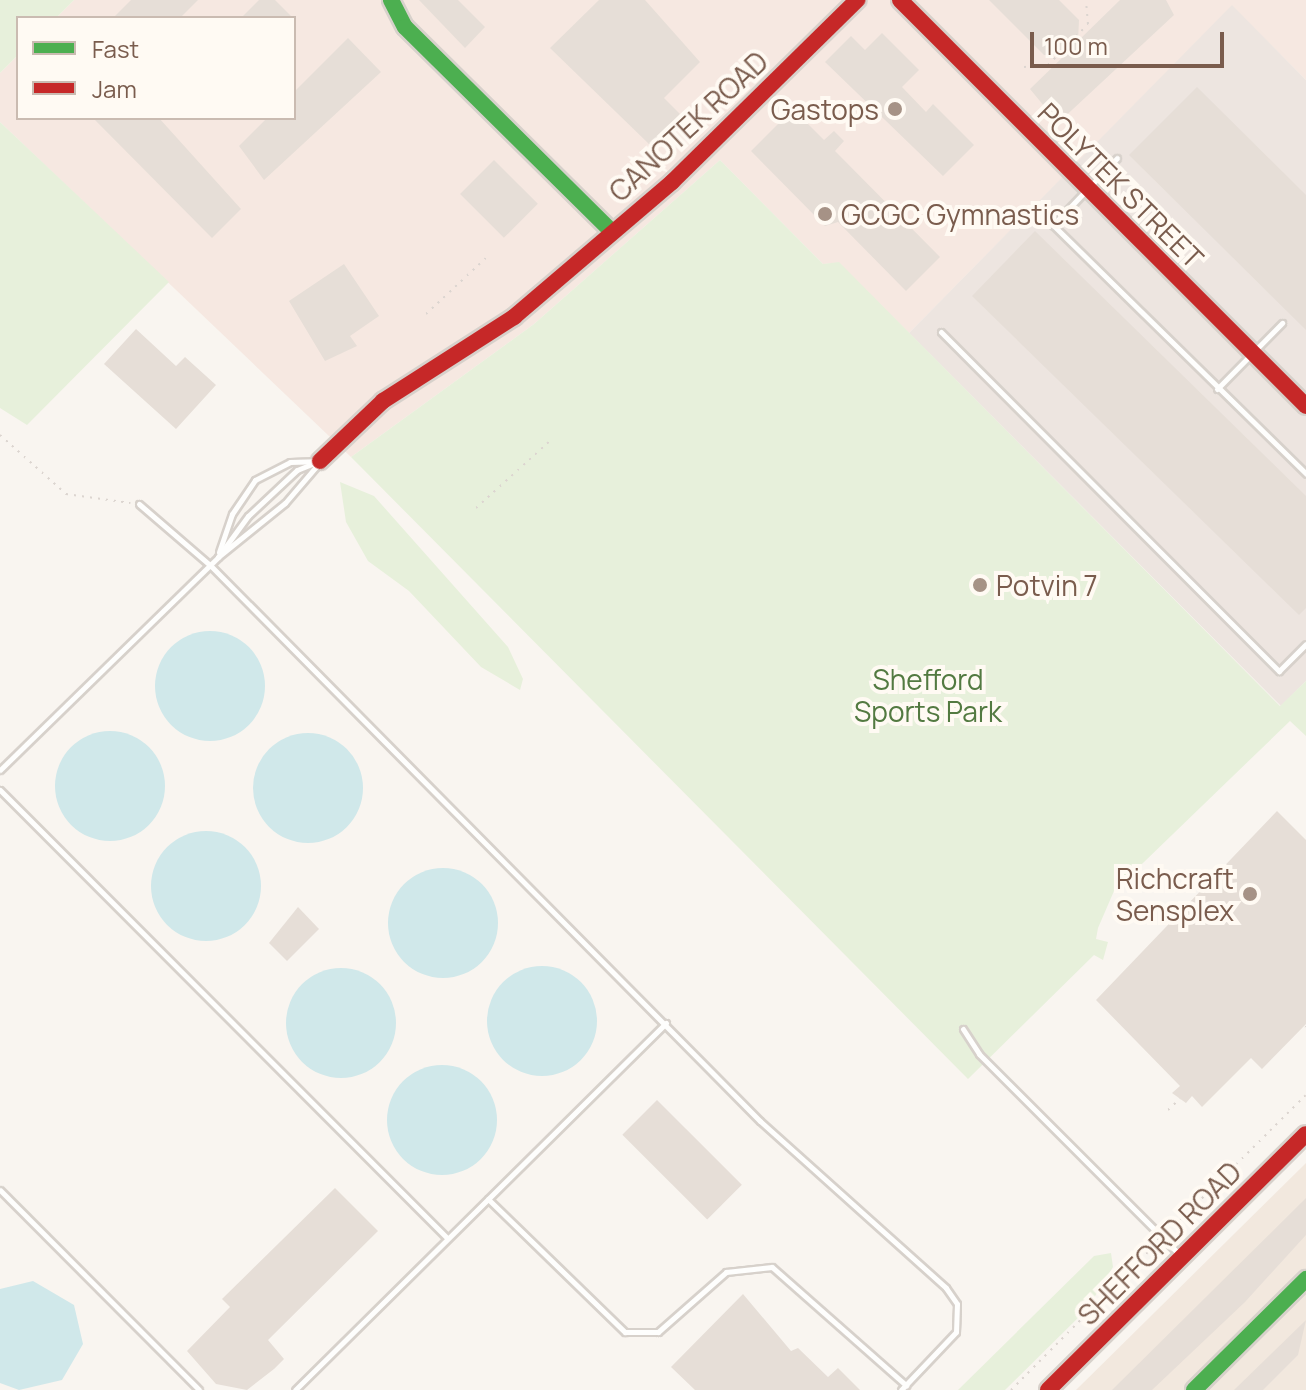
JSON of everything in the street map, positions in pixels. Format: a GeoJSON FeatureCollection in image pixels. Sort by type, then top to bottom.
{"type":"FeatureCollection","features":[{"type":"Feature","properties":{"kind":"street","name":"CANOTEK ROAD"},"geometry":{"type":"LineString","coordinates":[[391,0],[405,27],[612,232],[857,0]]}},
{"type":"Feature","properties":{"kind":"street","name":"POLYTEK STREET"},"geometry":{"type":"LineString","coordinates":[[900,0],[1084,188],[1306,406]]}},
{"type":"Feature","properties":{"kind":"street"},"geometry":{"type":"LineString","coordinates":[[320,461],[383,401],[498,329],[612,232]]}},
{"type":"Feature","properties":{"kind":"street","name":"SHEFFORD ROAD"},"geometry":{"type":"LineString","coordinates":[[1048,1390],[1306,1134]]}},
{"type":"Feature","properties":{"kind":"street"},"geometry":{"type":"LineString","coordinates":[[1194,1390],[1306,1279]]}},
{"type":"Feature","properties":{"kind":"lane"},"geometry":{"type":"LineString","coordinates":[[1117,158],[1084,188],[1053,225],[1306,474]]}},
{"type":"Feature","properties":{"kind":"lane"},"geometry":{"type":"LineString","coordinates":[[1217,389],[1282,323]]}},
{"type":"Feature","properties":{"kind":"lane"},"geometry":{"type":"LineString","coordinates":[[941,332],[1279,671],[1306,644]]}},
{"type":"Feature","properties":{"kind":"lane"},"geometry":{"type":"LineString","coordinates":[[0,770],[218,557],[297,470],[320,461]]}},
{"type":"Feature","properties":{"kind":"lane"},"geometry":{"type":"LineString","coordinates":[[218,557],[232,514],[255,480],[290,462],[320,461]]}},
{"type":"Feature","properties":{"kind":"lane"},"geometry":{"type":"LineString","coordinates":[[218,557],[285,503],[320,461]]}},
{"type":"Feature","properties":{"kind":"lane"},"geometry":{"type":"LineString","coordinates":[[139,504],[210,565],[760,1121],[952,1296],[956,1332],[903,1388],[772,1267],[726,1272],[658,1332],[637,1336],[615,1328],[488,1199]]}},
{"type":"Feature","properties":{"kind":"lane"},"geometry":{"type":"LineString","coordinates":[[0,790],[447,1238]]}},
{"type":"Feature","properties":{"kind":"lane"},"geometry":{"type":"LineString","coordinates":[[295,1390],[666,1023]]}},
{"type":"Feature","properties":{"kind":"lane"},"geometry":{"type":"LineString","coordinates":[[963,1029],[979,1054],[1182,1257]]}},
{"type":"Feature","properties":{"kind":"lane"},"geometry":{"type":"LineString","coordinates":[[0,1190],[199,1390]]}},
{"type":"Feature","properties":{"kind":"path"},"geometry":{"type":"LineString","coordinates":[[1024,67],[1048,65],[1088,24],[1086,0]]}},
{"type":"Feature","properties":{"kind":"path"},"geometry":{"type":"LineString","coordinates":[[426,314],[489,255]]}},
{"type":"Feature","properties":{"kind":"path"},"geometry":{"type":"LineString","coordinates":[[0,435],[66,494],[139,504]]}},
{"type":"Feature","properties":{"kind":"path"},"geometry":{"type":"LineString","coordinates":[[476,508],[552,439]]}},
{"type":"Feature","properties":{"kind":"path"},"geometry":{"type":"LineString","coordinates":[[1168,1110],[1180,1099]]}},
{"type":"Feature","properties":{"kind":"shaded area"},"geometry":{"type":"Polygon","coordinates":[[[74,0],[1306,0],[1306,80],[1232,6],[909,333],[839,263],[823,264],[720,160],[534,324],[351,457],[0,122],[0,73],[16,57],[16,120],[296,120],[296,16],[58,16],[74,0]]]}},
{"type":"Feature","properties":{"kind":"shaded area"},"geometry":{"type":"Polygon","coordinates":[[[1232,5],[1306,80],[1306,681],[1281,706],[909,333],[1232,5]]]}},
{"type":"Feature","properties":{"kind":"shaded area"},"geometry":{"type":"Polygon","coordinates":[[[1306,1163],[1306,1390],[1076,1390],[1306,1163]]]}},
{"type":"Feature","properties":{"kind":"green space"},"geometry":{"type":"Polygon","coordinates":[[[0,0],[74,0],[58,16],[16,16],[16,57],[0,73],[0,0]]]}},
{"type":"Feature","properties":{"kind":"green space"},"geometry":{"type":"Polygon","coordinates":[[[0,122],[169,282],[27,425],[0,408],[0,122]]]}},
{"type":"Feature","properties":{"kind":"green space","name":"Shefford Sports Park"},"geometry":{"type":"Polygon","coordinates":[[[720,160],[823,264],[839,262],[1280,706],[1306,681],[1306,736],[1290,721],[1114,891],[1096,939],[1108,942],[1103,960],[1094,955],[968,1079],[351,457],[534,324],[720,160]]]}},
{"type":"Feature","properties":{"kind":"green space"},"geometry":{"type":"Polygon","coordinates":[[[340,482],[374,496],[508,647],[523,679],[520,690],[481,667],[409,591],[368,561],[346,522],[340,482]]]}},
{"type":"Feature","properties":{"kind":"green space"},"geometry":{"type":"Polygon","coordinates":[[[1111,1253],[1113,1267],[1087,1309],[1005,1390],[958,1390],[1094,1256],[1111,1253]]]}},
{"type":"Feature","properties":{"kind":"water"},"geometry":{"type":"Polygon","coordinates":[[[210,631],[231,635],[249,647],[261,665],[265,686],[261,707],[249,725],[231,737],[210,741],[189,737],[171,725],[159,707],[155,686],[159,665],[171,647],[189,635],[210,631]]]}},
{"type":"Feature","properties":{"kind":"water"},"geometry":{"type":"Polygon","coordinates":[[[110,731],[131,735],[149,747],[161,765],[165,786],[161,807],[149,825],[131,837],[110,841],[89,837],[71,825],[59,807],[55,786],[59,765],[71,747],[89,735],[110,731]]]}},
{"type":"Feature","properties":{"kind":"water"},"geometry":{"type":"Polygon","coordinates":[[[308,733],[329,737],[347,749],[359,767],[363,788],[359,809],[347,827],[329,839],[308,843],[287,839],[269,827],[257,809],[253,788],[257,767],[269,749],[287,737],[308,733]]]}},
{"type":"Feature","properties":{"kind":"water"},"geometry":{"type":"Polygon","coordinates":[[[206,831],[227,835],[245,847],[257,865],[261,886],[257,907],[245,925],[227,937],[206,941],[185,937],[167,925],[155,907],[151,886],[155,865],[167,847],[185,835],[206,831]]]}},
{"type":"Feature","properties":{"kind":"water"},"geometry":{"type":"Polygon","coordinates":[[[443,868],[464,872],[482,884],[494,902],[498,923],[494,944],[482,962],[464,974],[443,978],[422,974],[404,962],[392,944],[388,923],[392,902],[404,884],[422,872],[443,868]]]}},
{"type":"Feature","properties":{"kind":"water"},"geometry":{"type":"Polygon","coordinates":[[[542,966],[563,970],[581,982],[593,1000],[597,1021],[593,1042],[581,1060],[563,1072],[542,1076],[521,1072],[503,1060],[491,1042],[487,1021],[491,1000],[503,982],[521,970],[542,966]]]}},
{"type":"Feature","properties":{"kind":"water"},"geometry":{"type":"Polygon","coordinates":[[[341,968],[362,972],[380,984],[392,1002],[396,1023],[392,1044],[380,1062],[362,1074],[341,1078],[320,1074],[302,1062],[290,1044],[286,1023],[290,1002],[302,984],[320,972],[341,968]]]}},
{"type":"Feature","properties":{"kind":"water"},"geometry":{"type":"Polygon","coordinates":[[[442,1065],[463,1069],[481,1081],[493,1099],[497,1120],[493,1141],[481,1159],[463,1171],[442,1175],[421,1171],[403,1159],[391,1141],[387,1120],[391,1099],[403,1081],[421,1069],[442,1065]]]}},
{"type":"Feature","properties":{"kind":"water"},"geometry":{"type":"Polygon","coordinates":[[[33,1281],[74,1305],[83,1344],[62,1380],[19,1390],[0,1383],[0,1289],[33,1281]]]}},
{"type":"Feature","properties":{"kind":"building"},"geometry":{"type":"Polygon","coordinates":[[[131,0],[198,0],[182,16],[115,16],[131,0]]]}},
{"type":"Feature","properties":{"kind":"building"},"geometry":{"type":"Polygon","coordinates":[[[259,0],[275,0],[291,16],[243,16],[259,0]]]}},
{"type":"Feature","properties":{"kind":"building"},"geometry":{"type":"Polygon","coordinates":[[[419,0],[458,0],[485,27],[465,48],[419,0]]]}},
{"type":"Feature","properties":{"kind":"building"},"geometry":{"type":"Polygon","coordinates":[[[599,0],[645,0],[700,62],[664,98],[680,114],[650,145],[550,48],[599,0]]]}},
{"type":"Feature","properties":{"kind":"building"},"geometry":{"type":"Polygon","coordinates":[[[989,0],[1059,0],[1079,20],[1078,41],[1120,0],[1166,0],[1174,15],[1058,123],[1030,89],[1065,55],[1044,55],[989,0]]]}},
{"type":"Feature","properties":{"kind":"building","name":"Gastops"},"geometry":{"type":"Polygon","coordinates":[[[882,33],[919,70],[902,87],[926,112],[933,104],[974,145],[943,176],[825,62],[851,36],[865,50],[882,33]]]}},
{"type":"Feature","properties":{"kind":"building"},"geometry":{"type":"Polygon","coordinates":[[[348,38],[381,72],[264,180],[239,146],[265,120],[296,120],[296,90],[348,38]]]}},
{"type":"Feature","properties":{"kind":"building"},"geometry":{"type":"Polygon","coordinates":[[[1197,87],[1306,195],[1306,330],[1129,155],[1197,87]]]}},
{"type":"Feature","properties":{"kind":"building"},"geometry":{"type":"Polygon","coordinates":[[[793,109],[824,140],[834,131],[844,141],[835,151],[940,257],[906,291],[838,222],[825,226],[751,151],[793,109]]]}},
{"type":"Feature","properties":{"kind":"building"},"geometry":{"type":"Polygon","coordinates":[[[95,120],[161,120],[241,209],[212,238],[95,120]]]}},
{"type":"Feature","properties":{"kind":"building"},"geometry":{"type":"Polygon","coordinates":[[[494,160],[538,204],[504,238],[460,194],[494,160]]]}},
{"type":"Feature","properties":{"kind":"building"},"geometry":{"type":"Polygon","coordinates":[[[1035,231],[1306,496],[1306,608],[1299,615],[972,296],[1035,231]]]}},
{"type":"Feature","properties":{"kind":"building"},"geometry":{"type":"Polygon","coordinates":[[[344,264],[379,316],[350,336],[357,346],[325,361],[289,301],[344,264]]]}},
{"type":"Feature","properties":{"kind":"building"},"geometry":{"type":"Polygon","coordinates":[[[136,329],[176,366],[185,357],[216,385],[176,429],[104,364],[136,329]]]}},
{"type":"Feature","properties":{"kind":"building","name":"Richcraft Sensplex"},"geometry":{"type":"Polygon","coordinates":[[[1277,811],[1306,840],[1306,1024],[1262,1069],[1251,1058],[1202,1107],[1192,1096],[1186,1103],[1172,1093],[1180,1086],[1096,1000],[1277,811]]]}},
{"type":"Feature","properties":{"kind":"building"},"geometry":{"type":"Polygon","coordinates":[[[298,907],[319,929],[287,961],[269,943],[298,907]]]}},
{"type":"Feature","properties":{"kind":"building"},"geometry":{"type":"Polygon","coordinates":[[[657,1100],[742,1185],[707,1220],[622,1135],[657,1100]]]}},
{"type":"Feature","properties":{"kind":"building"},"geometry":{"type":"Polygon","coordinates":[[[335,1188],[378,1231],[268,1340],[284,1359],[274,1369],[247,1390],[216,1384],[187,1351],[230,1307],[222,1299],[335,1188]]]}},
{"type":"Feature","properties":{"kind":"building"},"geometry":{"type":"Polygon","coordinates":[[[1306,1198],[1306,1235],[1245,1302],[1152,1390],[1112,1390],[1306,1198]]]}},
{"type":"Feature","properties":{"kind":"building"},"geometry":{"type":"Polygon","coordinates":[[[743,1294],[791,1351],[798,1348],[828,1377],[838,1368],[860,1390],[695,1390],[671,1367],[743,1294]]]}},
{"type":"Feature","properties":{"kind":"building"},"geometry":{"type":"Polygon","coordinates":[[[1306,1320],[1298,1355],[1263,1390],[1234,1390],[1306,1320]]]}},
{"type":"Feature","properties":{"kind":"traffic: fast"},"geometry":{"type":"LineString","coordinates":[[391,0],[405,27],[612,232]]}},
{"type":"Feature","properties":{"kind":"traffic: fast"},"geometry":{"type":"LineString","coordinates":[[1194,1390],[1306,1279]]}},
{"type":"Feature","properties":{"kind":"traffic: jam"},"geometry":{"type":"LineString","coordinates":[[320,461],[383,401],[514,317],[672,182],[857,0]]}},
{"type":"Feature","properties":{"kind":"traffic: jam"},"geometry":{"type":"LineString","coordinates":[[900,0],[1306,406]]}},
{"type":"Feature","properties":{"kind":"traffic: jam"},"geometry":{"type":"LineString","coordinates":[[1048,1390],[1306,1134]]}},
{"type":"Feature","properties":{"kind":"place","name":"Gastops"},"geometry":{"type":"Point","coordinates":[895,109]}},
{"type":"Feature","properties":{"kind":"place","name":"GCGC Gymnastics"},"geometry":{"type":"Point","coordinates":[825,214]}},
{"type":"Feature","properties":{"kind":"place","name":"Potvin 7"},"geometry":{"type":"Point","coordinates":[980,585]}},
{"type":"Feature","properties":{"kind":"place","name":"Richcraft Sensplex"},"geometry":{"type":"Point","coordinates":[1250,894]}}]}
